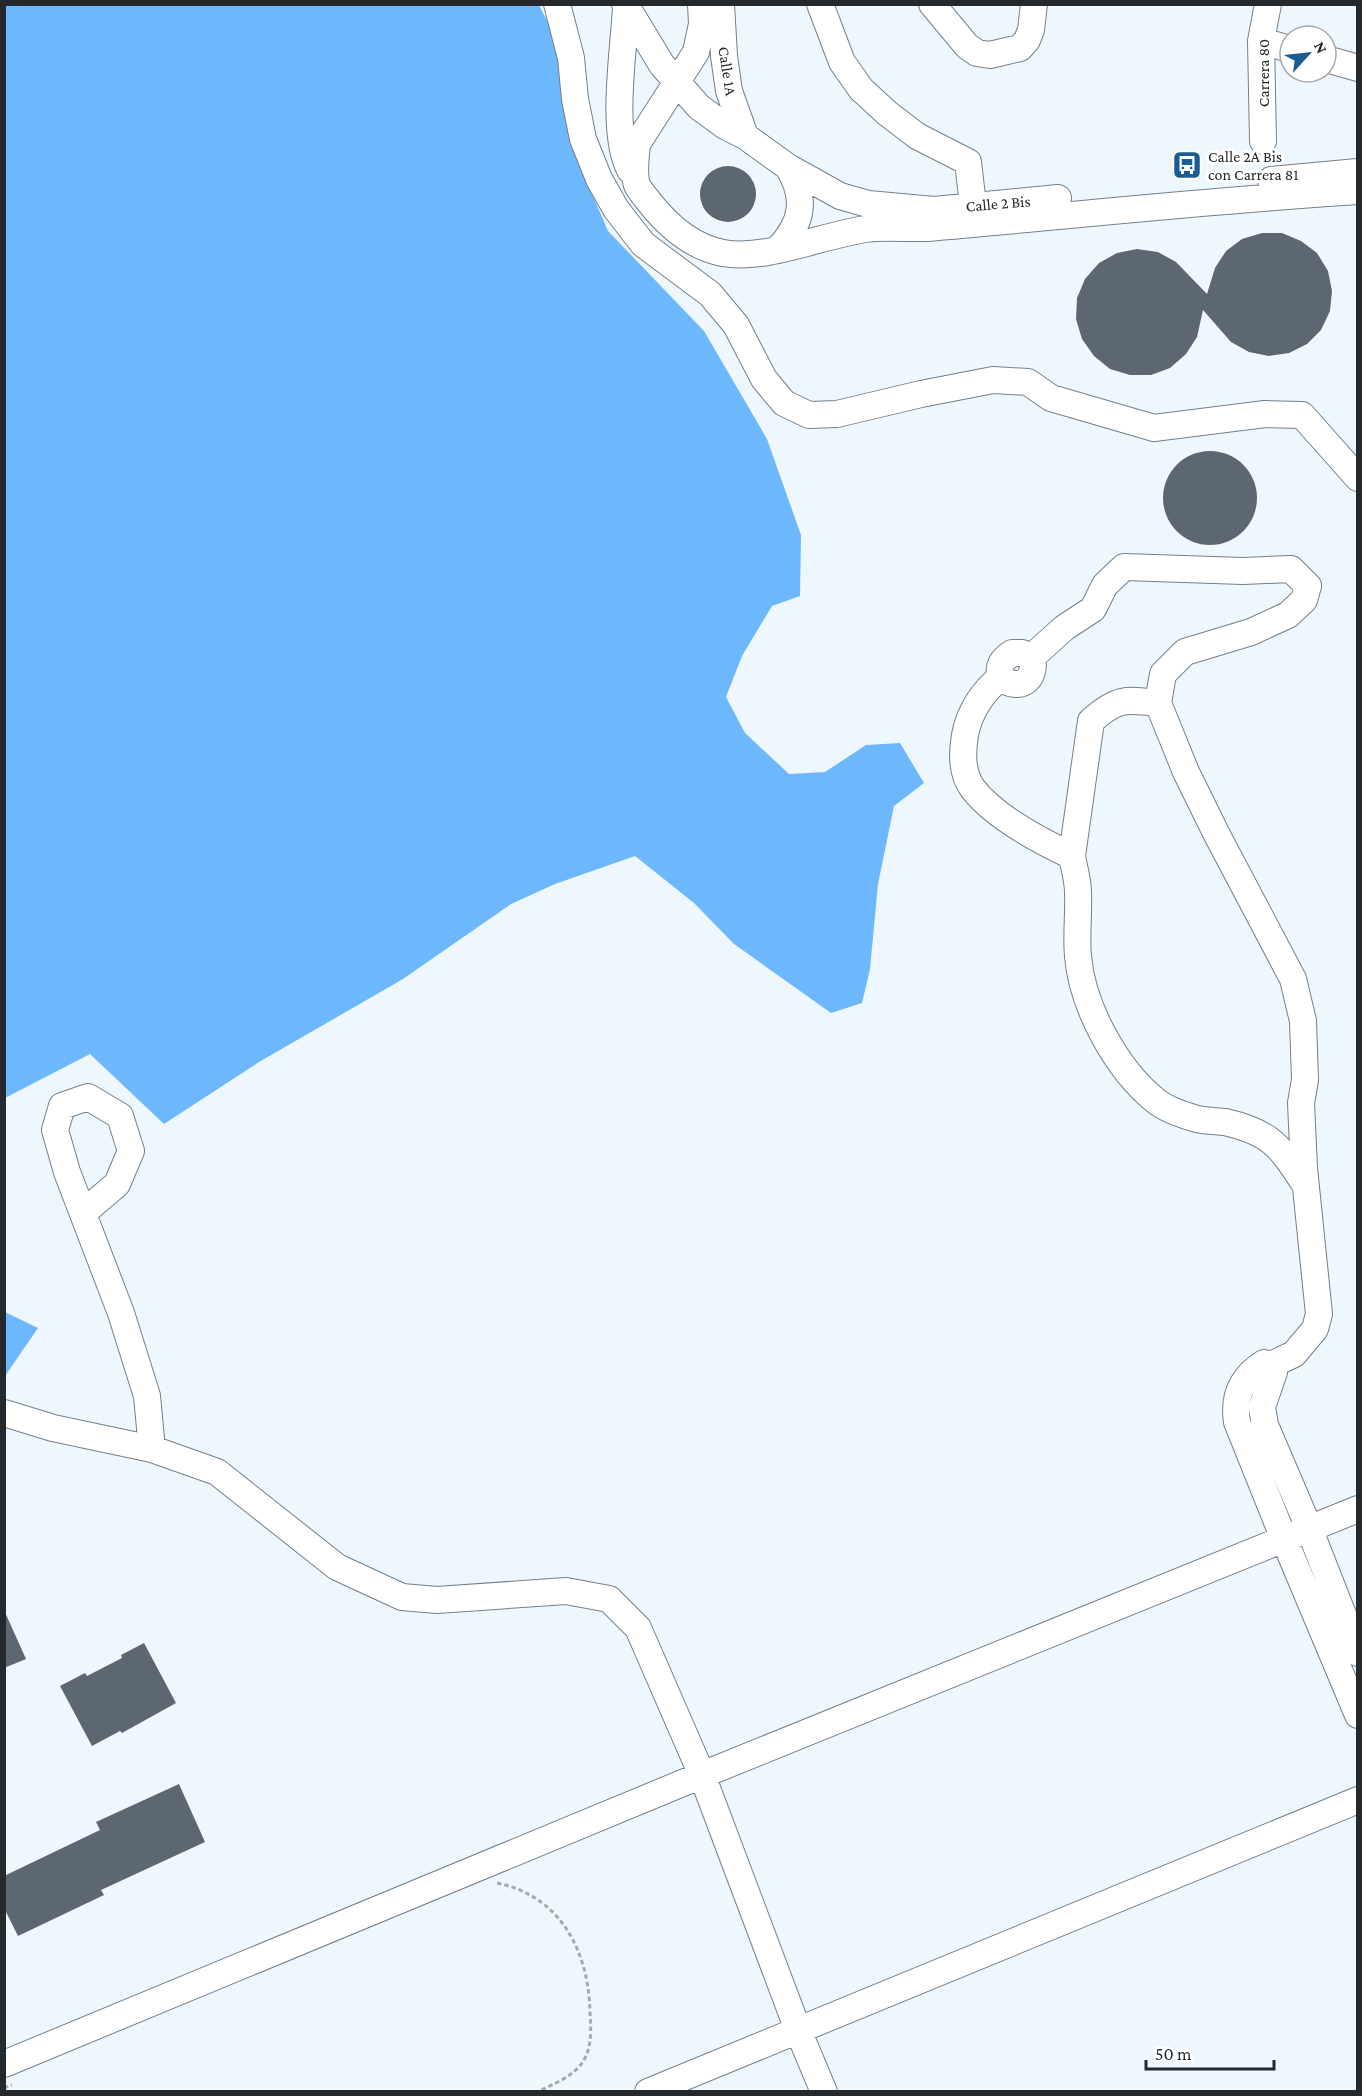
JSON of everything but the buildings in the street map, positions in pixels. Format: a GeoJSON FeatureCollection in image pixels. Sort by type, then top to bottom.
{"type":"FeatureCollection","features":[{"type":"Feature","properties":{"kind":"street"},"geometry":{"type":"LineString","coordinates":[[557,4],[571,58],[575,99],[583,139],[599,179],[616,209],[643,244],[710,294],[736,325],[764,379],[784,403],[809,415],[837,414],[993,380],[1028,382],[1051,398],[1154,428],[1265,414],[1302,415],[1358,478]]}},
{"type":"Feature","properties":{"kind":"street","name":"Calle 1A"},"geometry":{"type":"LineString","coordinates":[[637,184],[635,160],[637,144],[654,115],[690,65],[700,40],[701,4]]}},
{"type":"Feature","properties":{"kind":"street","name":"Calle 1A"},"geometry":{"type":"LineString","coordinates":[[721,4],[729,91],[745,136]]}},
{"type":"Feature","properties":{"kind":"street"},"geometry":{"type":"LineString","coordinates":[[820,4],[842,62],[861,89],[917,136],[968,162],[972,205]]}},
{"type":"Feature","properties":{"kind":"street"},"geometry":{"type":"LineString","coordinates":[[932,4],[967,46],[977,53],[990,55],[1020,48],[1027,40],[1034,4]]}},
{"type":"Feature","properties":{"kind":"street","name":"Carrera 80"},"geometry":{"type":"LineString","coordinates":[[1263,141],[1261,41],[1268,4]]}},
{"type":"Feature","properties":{"kind":"street","name":"Calle 2 Bis"},"geometry":{"type":"LineString","coordinates":[[626,6],[649,45],[699,107],[788,167],[840,196],[868,204],[934,210],[1358,172]]}},
{"type":"Feature","properties":{"kind":"street","name":"Calle 2 Bis"},"geometry":{"type":"LineString","coordinates":[[626,6],[619,132],[624,160],[637,184],[661,217],[674,230],[702,246],[723,253],[742,254],[778,249],[867,229],[936,228],[1266,197],[1358,191]]}},
{"type":"Feature","properties":{"kind":"street"},"geometry":{"type":"LineString","coordinates":[[1261,41],[1278,46]]}},
{"type":"Feature","properties":{"kind":"street"},"geometry":{"type":"LineString","coordinates":[[1338,62],[1358,68]]}},
{"type":"Feature","properties":{"kind":"street"},"geometry":{"type":"LineString","coordinates":[[778,249],[796,225],[800,210],[800,195],[788,167]]}},
{"type":"Feature","properties":{"kind":"street"},"geometry":{"type":"LineString","coordinates":[[1072,856],[1038,840],[995,809],[973,788],[964,770],[962,752],[968,720],[987,688],[1000,678],[1008,683],[1017,684],[1025,681],[1034,666],[1032,657],[1064,628],[1093,609],[1105,585],[1124,567],[1244,571],[1291,569],[1308,586],[1304,600],[1288,615],[1251,632],[1185,652],[1163,674],[1158,703],[1186,772],[1293,979],[1303,1021],[1305,1080],[1301,1103],[1305,1184],[1319,1314],[1315,1329],[1294,1354],[1271,1365],[1264,1363],[1252,1372],[1241,1388],[1235,1408],[1238,1422],[1284,1539],[1358,1715]]}},
{"type":"Feature","properties":{"kind":"street"},"geometry":{"type":"LineString","coordinates":[[1158,703],[1127,699],[1106,708],[1092,721],[1072,856],[1078,890],[1077,955],[1082,980],[1106,1040],[1136,1082],[1157,1102],[1184,1115],[1233,1125],[1269,1138],[1292,1164],[1305,1184]]}},
{"type":"Feature","properties":{"kind":"street"},"geometry":{"type":"LineString","coordinates":[[83,1213],[122,1313],[147,1396],[152,1449]]}},
{"type":"Feature","properties":{"kind":"street"},"geometry":{"type":"LineString","coordinates":[[1271,1365],[1274,1372],[1262,1407],[1265,1425],[1309,1528],[1358,1653]]}},
{"type":"Feature","properties":{"kind":"street"},"geometry":{"type":"LineString","coordinates":[[4,1413],[53,1428],[152,1449],[217,1472],[337,1567],[402,1597],[437,1600],[566,1591],[609,1599],[638,1628],[702,1775],[798,2030],[824,2091]]}},
{"type":"Feature","properties":{"kind":"street"},"geometry":{"type":"LineString","coordinates":[[10,2074],[702,1775],[1358,1509]]}},
{"type":"Feature","properties":{"kind":"street"},"geometry":{"type":"LineString","coordinates":[[648,2091],[1358,1800]]}},
{"type":"Feature","properties":{"kind":"path"},"geometry":{"type":"LineString","coordinates":[[487,1886],[497,1883],[517,1887],[545,1903],[564,1924],[579,1954],[590,1989],[591,2036],[586,2058],[575,2071],[537,2091]]}},
{"type":"Feature","properties":{"kind":"path"},"geometry":{"type":"LineString","coordinates":[[4,2088],[10,2074]]}},
{"type":"Feature","properties":{"kind":"shaded area"},"geometry":{"type":"Polygon","coordinates":[[[5,5],[539,5],[561,48],[570,143],[608,231],[704,331],[767,439],[801,535],[800,596],[772,606],[742,656],[726,697],[745,733],[789,774],[825,772],[866,745],[900,743],[924,783],[894,806],[878,884],[870,969],[862,1003],[831,1013],[734,944],[694,903],[635,856],[555,884],[511,904],[403,979],[259,1062],[164,1124],[90,1054],[5,1098],[5,5]]]}},
{"type":"Feature","properties":{"kind":"shaded area"},"geometry":{"type":"Polygon","coordinates":[[[5,1312],[38,1328],[5,1376],[5,1312]]]}},
{"type":"Feature","properties":{"kind":"place","name":"Calle 2A Bis con Carrera 81"},"geometry":{"type":"Point","coordinates":[1187,165]}}]}
